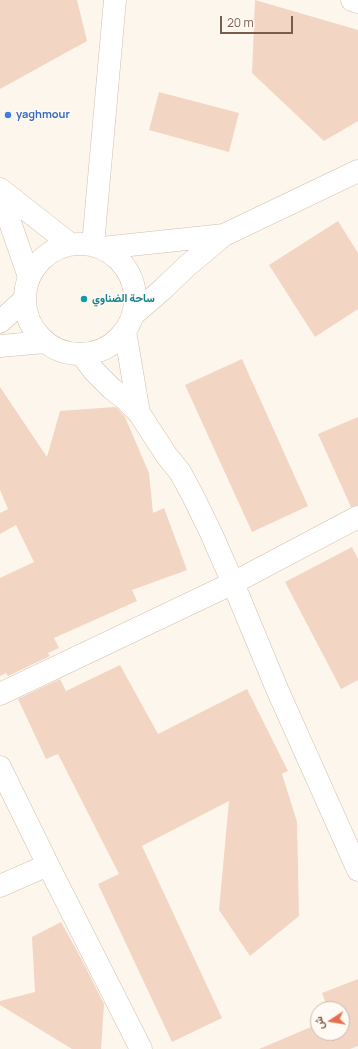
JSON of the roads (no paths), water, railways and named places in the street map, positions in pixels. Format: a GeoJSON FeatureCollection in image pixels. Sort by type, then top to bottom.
{"type":"FeatureCollection","features":[{"type":"Feature","properties":{"kind":"street"},"geometry":{"type":"LineString","coordinates":[[98,247],[115,0]]}},
{"type":"Feature","properties":{"kind":"street"},"geometry":{"type":"LineString","coordinates":[[352,0],[358,2]]}},
{"type":"Feature","properties":{"kind":"street"},"geometry":{"type":"LineString","coordinates":[[139,413],[129,323],[135,297],[132,280],[123,264],[109,252],[98,247],[82,244],[70,244],[53,251],[39,262],[29,278],[25,299],[27,315],[34,330],[45,342],[56,349],[72,355],[82,355],[99,351],[113,343],[129,323],[163,289],[187,266],[224,235],[358,171]]}},
{"type":"Feature","properties":{"kind":"street"},"geometry":{"type":"LineString","coordinates":[[0,189],[70,244]]}},
{"type":"Feature","properties":{"kind":"street"},"geometry":{"type":"LineString","coordinates":[[0,193],[29,278]]}},
{"type":"Feature","properties":{"kind":"street"},"geometry":{"type":"LineString","coordinates":[[98,247],[224,235]]}},
{"type":"Feature","properties":{"kind":"street"},"geometry":{"type":"LineString","coordinates":[[0,322],[25,299]]}},
{"type":"Feature","properties":{"kind":"street"},"geometry":{"type":"LineString","coordinates":[[0,346],[45,342]]}},
{"type":"Feature","properties":{"kind":"street"},"geometry":{"type":"LineString","coordinates":[[82,355],[94,371],[139,413],[167,456],[180,472],[192,494],[211,533],[277,689],[358,870]]}},
{"type":"Feature","properties":{"kind":"street"},"geometry":{"type":"LineString","coordinates":[[0,694],[233,583],[358,517]]}},
{"type":"Feature","properties":{"kind":"street"},"geometry":{"type":"LineString","coordinates":[[0,767],[141,1049]]}},
{"type":"Feature","properties":{"kind":"street"},"geometry":{"type":"LineString","coordinates":[[0,886],[48,865]]}},
{"type":"Feature","properties":{"kind":"place","name":"yaghmour"},"geometry":{"type":"Point","coordinates":[8,115]}},
{"type":"Feature","properties":{"kind":"place","name":"ساحة الضناوي"},"geometry":{"type":"Point","coordinates":[84,299]}}]}
